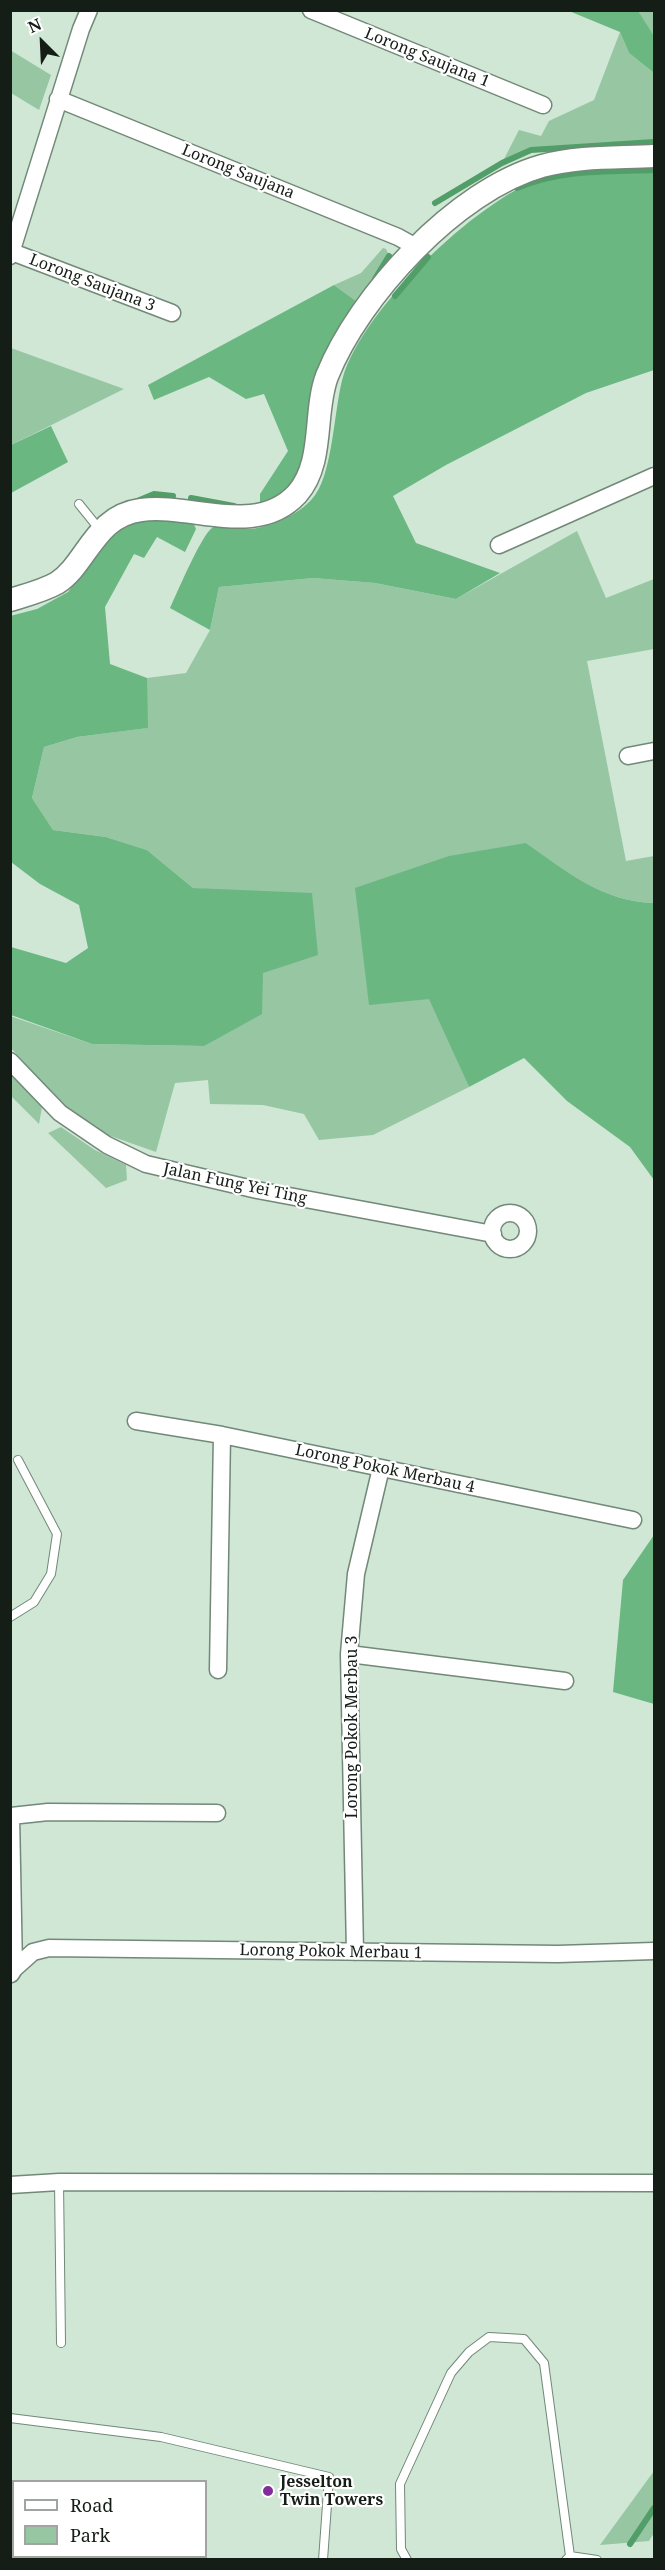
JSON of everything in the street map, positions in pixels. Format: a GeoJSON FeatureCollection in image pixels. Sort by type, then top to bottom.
{"type":"FeatureCollection","features":[{"type":"Feature","properties":{"kind":"street"},"geometry":{"type":"LineString","coordinates":[[11,254],[58,99],[89,10]]}},
{"type":"Feature","properties":{"kind":"street","name":"Lorong Saujana 1"},"geometry":{"type":"LineString","coordinates":[[311,10],[543,105]]}},
{"type":"Feature","properties":{"kind":"street","name":"Lorong Saujana"},"geometry":{"type":"LineString","coordinates":[[58,99],[387,232],[416,247]]}},
{"type":"Feature","properties":{"kind":"street"},"geometry":{"type":"LineString","coordinates":[[10,600],[59,582],[100,530],[139,510],[174,510],[248,518],[283,507],[298,492],[312,464],[326,379],[346,334],[377,292],[416,247],[464,208],[512,177],[541,166],[574,160],[654,156]]}},
{"type":"Feature","properties":{"kind":"street","name":"Lorong Saujana 3"},"geometry":{"type":"LineString","coordinates":[[11,254],[172,314]]}},
{"type":"Feature","properties":{"kind":"street"},"geometry":{"type":"LineString","coordinates":[[499,545],[654,476]]}},
{"type":"Feature","properties":{"kind":"street"},"geometry":{"type":"LineString","coordinates":[[628,756],[654,751]]}},
{"type":"Feature","properties":{"kind":"street","name":"Jalan Fung Yei Ting"},"geometry":{"type":"LineString","coordinates":[[10,1061],[60,1113],[107,1145],[146,1164],[257,1190],[493,1234]]}},
{"type":"Feature","properties":{"kind":"street","name":"Lorong Pokok Merbau 4"},"geometry":{"type":"LineString","coordinates":[[136,1421],[222,1435],[633,1520]]}},
{"type":"Feature","properties":{"kind":"street"},"geometry":{"type":"LineString","coordinates":[[218,1670],[222,1435]]}},
{"type":"Feature","properties":{"kind":"street","name":"Lorong Pokok Merbau 3"},"geometry":{"type":"LineString","coordinates":[[355,1952],[349,1654],[356,1574],[381,1468]]}},
{"type":"Feature","properties":{"kind":"street"},"geometry":{"type":"LineString","coordinates":[[349,1654],[565,1681]]}},
{"type":"Feature","properties":{"kind":"street"},"geometry":{"type":"LineString","coordinates":[[12,1972],[10,1816],[48,1812],[217,1813]]}},
{"type":"Feature","properties":{"kind":"street","name":"Lorong Pokok Merbau 1"},"geometry":{"type":"LineString","coordinates":[[12,1972],[33,1952],[49,1948],[558,1954],[654,1951]]}},
{"type":"Feature","properties":{"kind":"street"},"geometry":{"type":"LineString","coordinates":[[10,2185],[59,2182],[654,2183]]}},
{"type":"Feature","properties":{"kind":"lane"},"geometry":{"type":"LineString","coordinates":[[79,504],[100,530]]}},
{"type":"Feature","properties":{"kind":"lane"},"geometry":{"type":"LineString","coordinates":[[10,1617],[34,1602],[51,1574],[57,1534],[18,1460]]}},
{"type":"Feature","properties":{"kind":"lane"},"geometry":{"type":"LineString","coordinates":[[59,2182],[61,2343]]}},
{"type":"Feature","properties":{"kind":"lane"},"geometry":{"type":"LineString","coordinates":[[407,2559],[401,2549],[400,2484],[451,2373],[469,2352],[489,2337],[524,2339],[544,2363],[568,2558],[597,2559]]}},
{"type":"Feature","properties":{"kind":"lane"},"geometry":{"type":"LineString","coordinates":[[10,2418],[161,2437],[329,2477],[323,2559]]}},
{"type":"Feature","properties":{"kind":"green space"},"geometry":{"type":"Polygon","coordinates":[[[569,11],[638,11],[654,36],[654,73],[629,53],[620,32],[569,11]]]}},
{"type":"Feature","properties":{"kind":"green space"},"geometry":{"type":"Polygon","coordinates":[[[638,11],[654,11],[654,36],[638,13],[638,11]]]}},
{"type":"Feature","properties":{"kind":"green space"},"geometry":{"type":"Polygon","coordinates":[[[620,32],[629,53],[654,73],[654,142],[531,150],[502,163],[519,130],[541,136],[549,121],[594,100],[620,32]]]}},
{"type":"Feature","properties":{"kind":"green space"},"geometry":{"type":"Polygon","coordinates":[[[10,50],[51,75],[39,110],[11,93],[10,50]]]}},
{"type":"Feature","properties":{"kind":"green space"},"geometry":{"type":"Polygon","coordinates":[[[654,170],[654,370],[586,393],[446,465],[393,496],[416,543],[500,573],[456,599],[375,583],[313,578],[219,587],[210,630],[170,608],[196,553],[212,528],[221,524],[246,529],[267,526],[292,515],[312,499],[319,489],[329,459],[343,377],[355,350],[373,321],[397,290],[425,261],[485,210],[541,178],[567,172],[654,170]]]}},
{"type":"Feature","properties":{"kind":"green space"},"geometry":{"type":"Polygon","coordinates":[[[383,248],[386,249],[391,260],[360,304],[334,285],[361,273],[383,248]]]}},
{"type":"Feature","properties":{"kind":"green space"},"geometry":{"type":"Polygon","coordinates":[[[334,285],[360,304],[302,480],[260,509],[260,494],[288,451],[264,394],[246,399],[209,377],[154,400],[148,385],[334,285]]]}},
{"type":"Feature","properties":{"kind":"green space"},"geometry":{"type":"Polygon","coordinates":[[[11,348],[124,389],[11,445],[11,348]]]}},
{"type":"Feature","properties":{"kind":"green space"},"geometry":{"type":"Polygon","coordinates":[[[51,426],[68,462],[11,493],[11,445],[51,426]]]}},
{"type":"Feature","properties":{"kind":"green space"},"geometry":{"type":"Polygon","coordinates":[[[142,518],[192,520],[196,529],[185,552],[157,537],[144,558],[134,554],[105,607],[110,664],[147,678],[148,728],[77,737],[44,747],[32,798],[53,830],[106,837],[147,850],[193,888],[312,893],[318,955],[263,973],[262,1014],[204,1046],[92,1044],[11,1015],[11,947],[66,963],[88,948],[79,905],[40,884],[11,862],[10,616],[37,609],[68,592],[107,541],[126,526],[142,518]]]}},
{"type":"Feature","properties":{"kind":"green space"},"geometry":{"type":"Polygon","coordinates":[[[577,531],[606,598],[654,579],[654,649],[587,661],[626,861],[654,856],[654,903],[635,901],[602,891],[571,874],[526,843],[430,999],[469,1087],[373,1135],[319,1140],[304,1114],[263,1105],[210,1104],[208,1080],[175,1083],[156,1152],[105,1134],[69,1112],[11,1048],[10,1016],[92,1044],[204,1046],[239,892],[193,888],[147,850],[106,837],[53,830],[32,798],[44,747],[77,737],[147,728],[147,678],[186,673],[210,630],[219,587],[313,578],[375,583],[456,599],[577,531]]]}},
{"type":"Feature","properties":{"kind":"green space"},"geometry":{"type":"Polygon","coordinates":[[[526,843],[571,874],[602,891],[635,901],[654,903],[654,1180],[630,1147],[567,1101],[524,1058],[469,1087],[429,999],[369,1005],[355,888],[449,856],[526,843]]]}},
{"type":"Feature","properties":{"kind":"green space"},"geometry":{"type":"Polygon","coordinates":[[[11,1074],[42,1107],[39,1124],[11,1096],[11,1074]]]}},
{"type":"Feature","properties":{"kind":"green space"},"geometry":{"type":"Polygon","coordinates":[[[61,1127],[95,1150],[126,1165],[127,1180],[106,1188],[48,1133],[61,1127]]]}},
{"type":"Feature","properties":{"kind":"green space"},"geometry":{"type":"Polygon","coordinates":[[[654,1535],[654,1704],[613,1692],[623,1580],[654,1535]]]}},
{"type":"Feature","properties":{"kind":"green space"},"geometry":{"type":"Polygon","coordinates":[[[654,2471],[654,2533],[649,2541],[600,2545],[654,2471]]]}},
{"type":"Feature","properties":{"kind":"waterway"},"geometry":{"type":"LineString","coordinates":[[435,203],[502,163],[531,150],[654,142]]}},
{"type":"Feature","properties":{"kind":"waterway"},"geometry":{"type":"LineString","coordinates":[[517,188],[568,174],[654,170]]}},
{"type":"Feature","properties":{"kind":"waterway"},"geometry":{"type":"LineString","coordinates":[[375,279],[389,256]]}},
{"type":"Feature","properties":{"kind":"waterway"},"geometry":{"type":"LineString","coordinates":[[395,296],[428,257]]}},
{"type":"Feature","properties":{"kind":"waterway"},"geometry":{"type":"LineString","coordinates":[[135,502],[154,494],[173,496]]}},
{"type":"Feature","properties":{"kind":"waterway"},"geometry":{"type":"LineString","coordinates":[[191,498],[234,506]]}},
{"type":"Feature","properties":{"kind":"waterway"},"geometry":{"type":"LineString","coordinates":[[630,2544],[654,2508]]}},
{"type":"Feature","properties":{"kind":"place","name":"Jesselton Twin Towers"},"geometry":{"type":"Point","coordinates":[268,2491]}}]}
